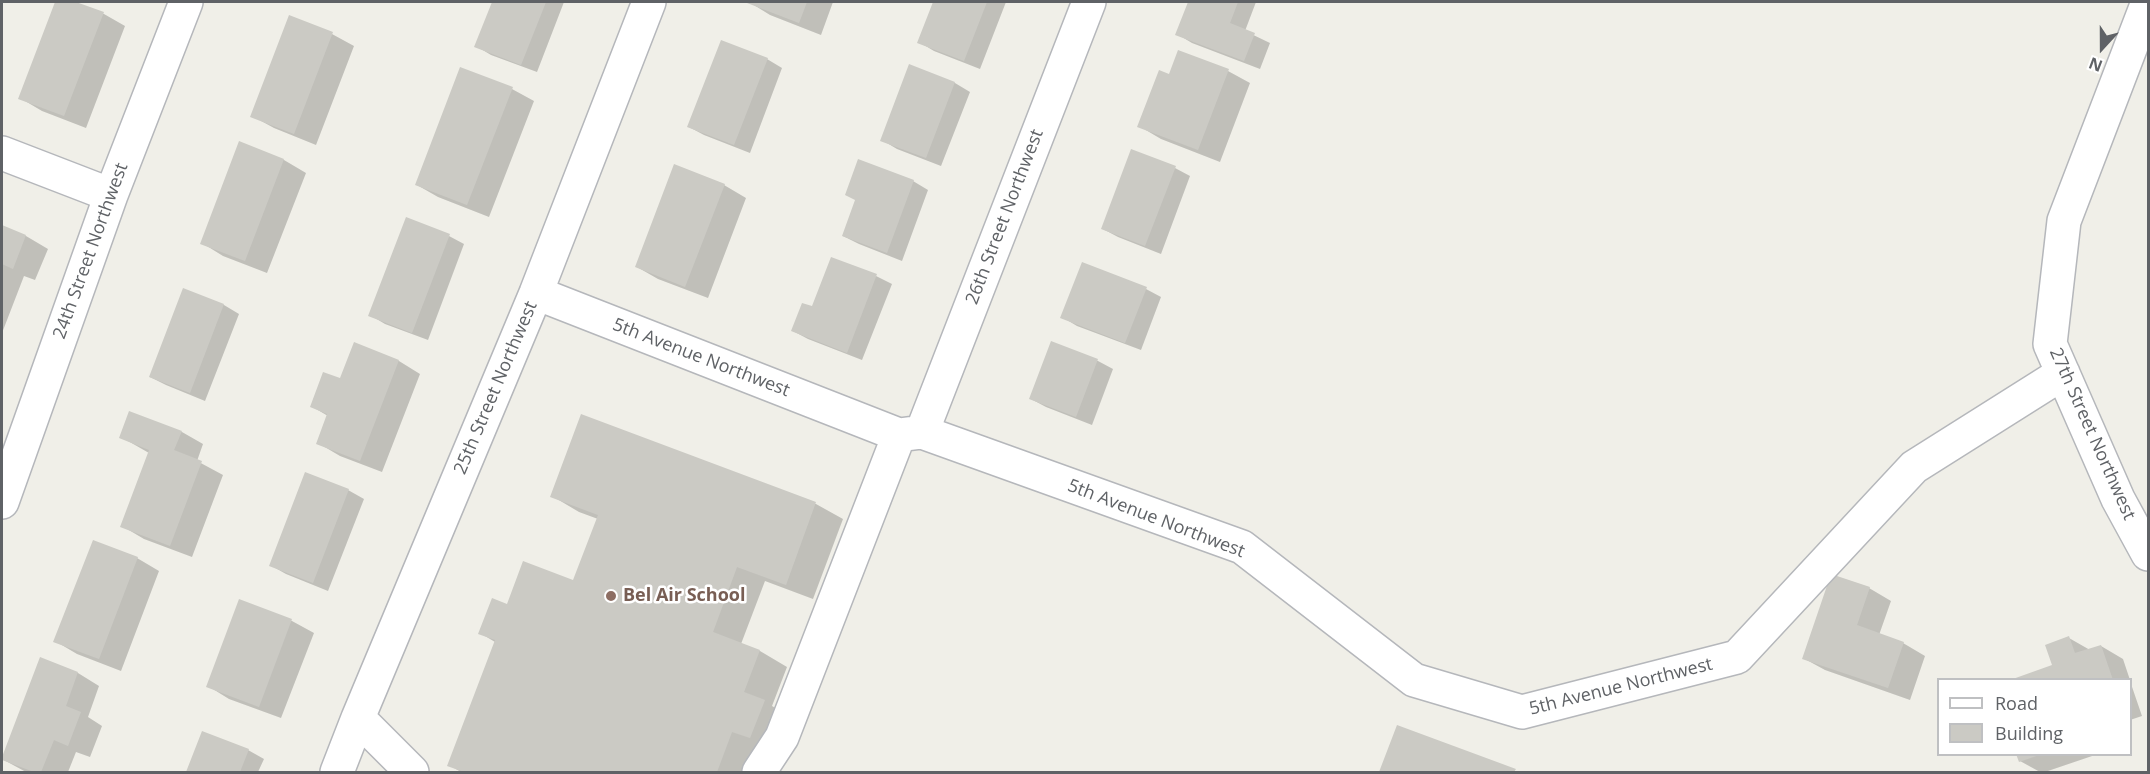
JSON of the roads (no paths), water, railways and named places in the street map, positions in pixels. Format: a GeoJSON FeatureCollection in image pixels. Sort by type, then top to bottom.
{"type":"FeatureCollection","features":[{"type":"Feature","properties":{"kind":"street","name":"24th Street Northwest"},"geometry":{"type":"LineString","coordinates":[[2,502],[111,195],[186,2]]}},
{"type":"Feature","properties":{"kind":"street","name":"25th Street Northwest"},"geometry":{"type":"LineString","coordinates":[[337,772],[536,293],[649,2]]}},
{"type":"Feature","properties":{"kind":"street","name":"26th Street Northwest"},"geometry":{"type":"LineString","coordinates":[[759,772],[782,737],[911,434],[1089,2]]}},
{"type":"Feature","properties":{"kind":"street","name":"27th Street Northwest"},"geometry":{"type":"LineString","coordinates":[[2148,2],[2064,221],[2050,344],[2118,499],[2148,554]]}},
{"type":"Feature","properties":{"kind":"street"},"geometry":{"type":"LineString","coordinates":[[2,153],[111,195]]}},
{"type":"Feature","properties":{"kind":"street","name":"5th Avenue Northwest"},"geometry":{"type":"LineString","coordinates":[[536,293],[911,434],[1242,548],[1414,680],[1522,712],[1737,657],[1914,467],[2063,373]]}},
{"type":"Feature","properties":{"kind":"street"},"geometry":{"type":"LineString","coordinates":[[358,718],[412,772]]}},
{"type":"Feature","properties":{"kind":"place","name":"Bel Air School"},"geometry":{"type":"Point","coordinates":[611,596]}}]}
